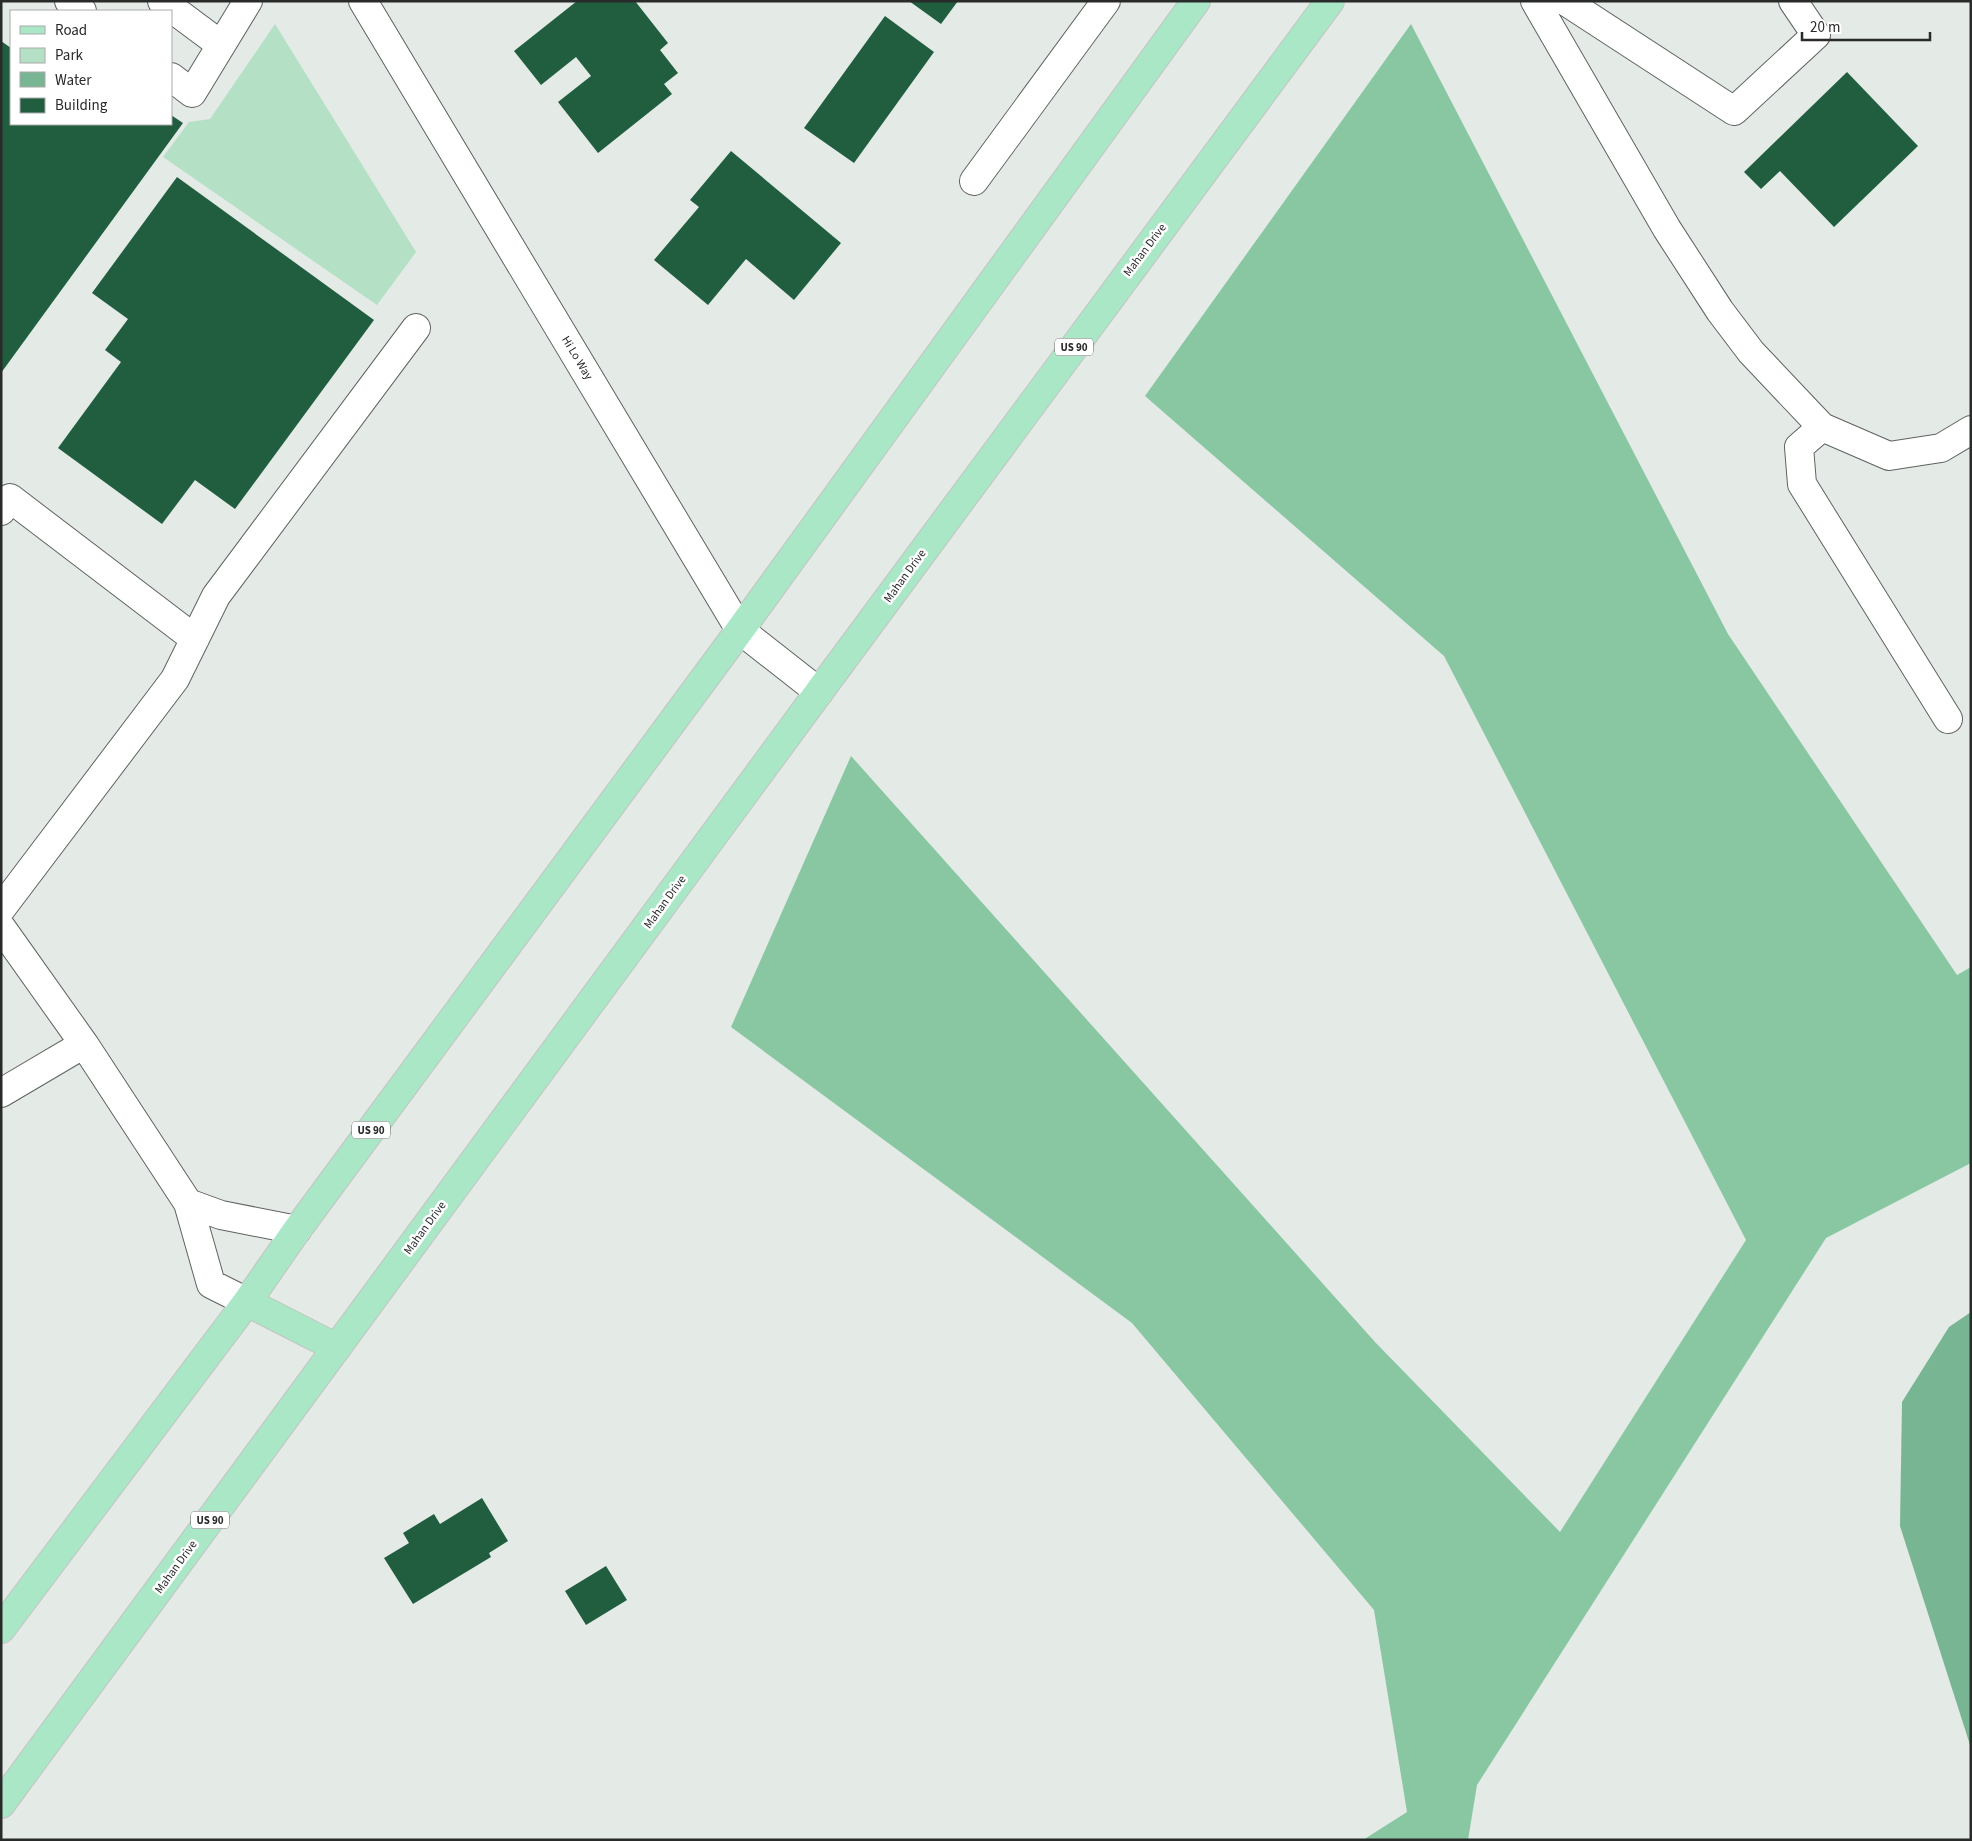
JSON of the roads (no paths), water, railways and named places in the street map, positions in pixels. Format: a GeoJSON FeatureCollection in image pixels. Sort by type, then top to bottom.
{"type":"FeatureCollection","features":[{"type":"Feature","properties":{"kind":"main road","name":"US 90"},"geometry":{"type":"LineString","coordinates":[[1,1630],[247,1302],[296,1230],[740,630],[1196,1]]}},
{"type":"Feature","properties":{"kind":"main road","name":"Mahan Drive"},"geometry":{"type":"LineString","coordinates":[[1,1804],[1330,1]]}},
{"type":"Feature","properties":{"kind":"main road"},"geometry":{"type":"LineString","coordinates":[[247,1302],[337,1348]]}},
{"type":"Feature","properties":{"kind":"street"},"geometry":{"type":"LineString","coordinates":[[68,1],[81,10]]}},
{"type":"Feature","properties":{"kind":"street"},"geometry":{"type":"LineString","coordinates":[[162,1],[221,44]]}},
{"type":"Feature","properties":{"kind":"street"},"geometry":{"type":"LineString","coordinates":[[172,78],[192,93],[248,1]]}},
{"type":"Feature","properties":{"kind":"street","name":"Hi Lo Way"},"geometry":{"type":"LineString","coordinates":[[362,1],[740,630],[819,692]]}},
{"type":"Feature","properties":{"kind":"street"},"geometry":{"type":"LineString","coordinates":[[974,181],[1106,1]]}},
{"type":"Feature","properties":{"kind":"street"},"geometry":{"type":"LineString","coordinates":[[1534,1],[1667,229],[1720,311],[1751,352],[1822,427],[1889,456],[1941,448],[1971,430]]}},
{"type":"Feature","properties":{"kind":"street"},"geometry":{"type":"LineString","coordinates":[[1565,1],[1734,111],[1816,35],[1794,1]]}},
{"type":"Feature","properties":{"kind":"street"},"geometry":{"type":"LineString","coordinates":[[1,909],[175,680],[216,596],[416,328]]}},
{"type":"Feature","properties":{"kind":"street"},"geometry":{"type":"LineString","coordinates":[[1822,427],[1799,447],[1802,484],[1948,719]]}},
{"type":"Feature","properties":{"kind":"street"},"geometry":{"type":"LineString","coordinates":[[1,511],[10,498],[195,638]]}},
{"type":"Feature","properties":{"kind":"street"},"geometry":{"type":"LineString","coordinates":[[6,942],[84,1044],[188,1203],[211,1284],[247,1302]]}},
{"type":"Feature","properties":{"kind":"street"},"geometry":{"type":"LineString","coordinates":[[1,1093],[84,1044]]}},
{"type":"Feature","properties":{"kind":"street"},"geometry":{"type":"LineString","coordinates":[[188,1203],[221,1215],[296,1230]]}},
{"type":"Feature","properties":{"kind":"water"},"geometry":{"type":"Polygon","coordinates":[[[1971,1312],[1971,1748],[1900,1526],[1902,1402],[1949,1327],[1971,1312]]]}}]}
